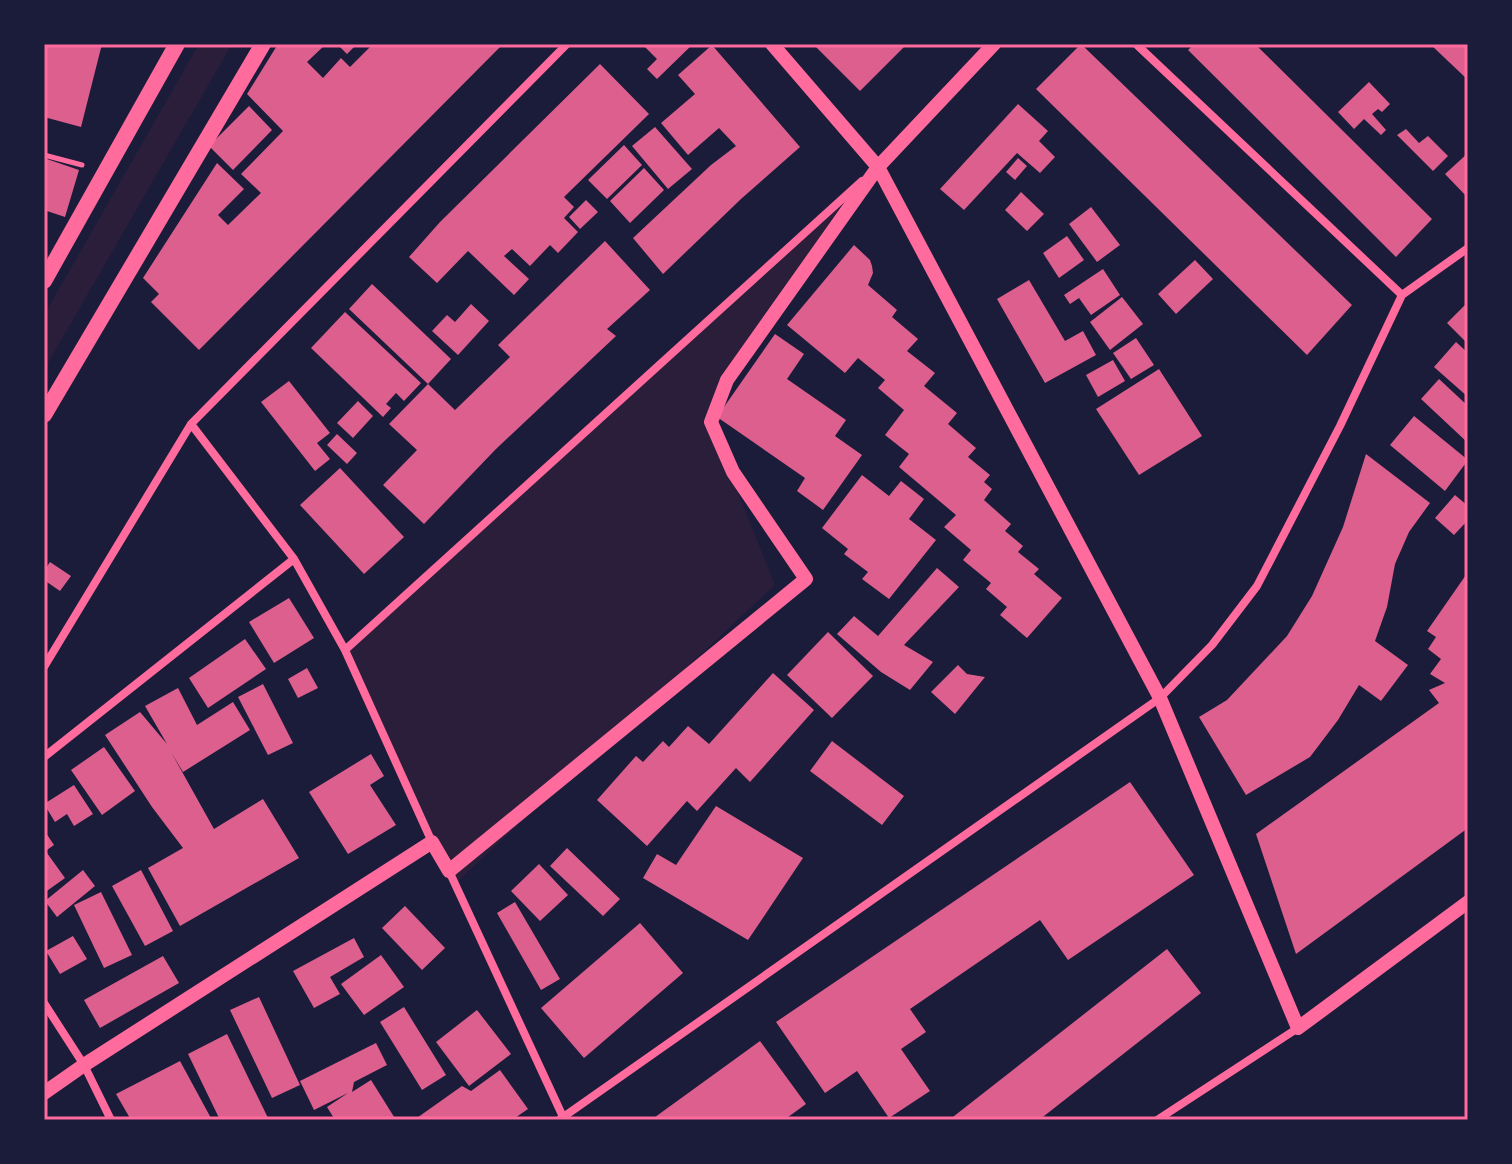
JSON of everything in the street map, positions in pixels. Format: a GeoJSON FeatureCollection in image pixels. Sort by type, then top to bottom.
{"type":"FeatureCollection","features":[{"type":"Feature","properties":{"kind":"main road"},"geometry":{"type":"LineString","coordinates":[[44,281],[177,44]]}},
{"type":"Feature","properties":{"kind":"main road"},"geometry":{"type":"LineString","coordinates":[[44,415],[263,44]]}},
{"type":"Feature","properties":{"kind":"street"},"geometry":{"type":"LineString","coordinates":[[44,667],[191,424],[567,44]]}},
{"type":"Feature","properties":{"kind":"street"},"geometry":{"type":"LineString","coordinates":[[772,44],[878,167],[1160,698],[1298,1028]]}},
{"type":"Feature","properties":{"kind":"street"},"geometry":{"type":"LineString","coordinates":[[345,650],[878,167],[994,44]]}},
{"type":"Feature","properties":{"kind":"street"},"geometry":{"type":"LineString","coordinates":[[1136,44],[1402,295]]}},
{"type":"Feature","properties":{"kind":"street"},"geometry":{"type":"LineString","coordinates":[[449,871],[806,579],[733,472],[711,422],[727,380],[878,167]]}},
{"type":"Feature","properties":{"kind":"street"},"geometry":{"type":"LineString","coordinates":[[191,424],[294,559],[345,650],[562,1119],[1160,698],[1212,645],[1257,586],[1340,426],[1402,295],[1468,248]]}},
{"type":"Feature","properties":{"kind":"street"},"geometry":{"type":"LineString","coordinates":[[44,757],[294,559]]}},
{"type":"Feature","properties":{"kind":"street"},"geometry":{"type":"LineString","coordinates":[[44,1093],[432,842]]}},
{"type":"Feature","properties":{"kind":"street"},"geometry":{"type":"LineString","coordinates":[[1157,1120],[1298,1028],[1468,902]]}},
{"type":"Feature","properties":{"kind":"street"},"geometry":{"type":"LineString","coordinates":[[44,1003],[84,1065],[111,1120]]}},
{"type":"Feature","properties":{"kind":"path"},"geometry":{"type":"LineString","coordinates":[[44,155],[105,172]]}},
{"type":"Feature","properties":{"kind":"shaded area"},"geometry":{"type":"Polygon","coordinates":[[[199,44],[232,44],[44,370],[44,315],[199,44]]]}},
{"type":"Feature","properties":{"kind":"shaded area"},"geometry":{"type":"Polygon","coordinates":[[[878,167],[704,422],[721,450],[775,585],[455,884],[345,650],[878,167]]]}},
{"type":"Feature","properties":{"kind":"building"},"geometry":{"type":"Polygon","coordinates":[[[44,44],[102,44],[81,127],[44,117],[44,44]]]}},
{"type":"Feature","properties":{"kind":"building"},"geometry":{"type":"Polygon","coordinates":[[[278,44],[326,44],[307,62],[323,78],[341,58],[350,67],[373,44],[503,44],[199,350],[151,302],[159,294],[143,278],[217,163],[244,189],[218,215],[228,225],[261,193],[241,174],[283,131],[247,94],[278,44]]]}},
{"type":"Feature","properties":{"kind":"building"},"geometry":{"type":"Polygon","coordinates":[[[337,44],[357,44],[347,54],[337,44]]]}},
{"type":"Feature","properties":{"kind":"building"},"geometry":{"type":"Polygon","coordinates":[[[642,44],[693,44],[657,79],[647,69],[657,59],[642,44]]]}},
{"type":"Feature","properties":{"kind":"building"},"geometry":{"type":"Polygon","coordinates":[[[813,44],[907,44],[860,91],[813,44]]]}},
{"type":"Feature","properties":{"kind":"building"},"geometry":{"type":"Polygon","coordinates":[[[1081,44],[1352,305],[1307,355],[1036,89],[1081,44]]]}},
{"type":"Feature","properties":{"kind":"building"},"geometry":{"type":"Polygon","coordinates":[[[1194,44],[1255,44],[1432,219],[1396,257],[1188,50],[1194,44]]]}},
{"type":"Feature","properties":{"kind":"building"},"geometry":{"type":"Polygon","coordinates":[[[1430,44],[1468,44],[1468,80],[1430,44]]]}},
{"type":"Feature","properties":{"kind":"building"},"geometry":{"type":"Polygon","coordinates":[[[712,45],[800,147],[663,274],[633,238],[711,165],[736,146],[719,128],[688,155],[661,123],[695,94],[678,75],[712,45]]]}},
{"type":"Feature","properties":{"kind":"building"},"geometry":{"type":"Polygon","coordinates":[[[600,64],[649,114],[564,197],[574,207],[564,218],[578,232],[558,253],[550,245],[530,266],[512,249],[504,256],[529,279],[514,295],[468,251],[437,283],[409,257],[440,222],[600,64]]]}},
{"type":"Feature","properties":{"kind":"building"},"geometry":{"type":"Polygon","coordinates":[[[1369,82],[1390,104],[1382,112],[1378,109],[1372,114],[1386,130],[1381,135],[1364,119],[1354,129],[1338,112],[1369,82]]]}},
{"type":"Feature","properties":{"kind":"building"},"geometry":{"type":"Polygon","coordinates":[[[1018,104],[1048,131],[1039,141],[1055,157],[1040,173],[1017,153],[964,210],[940,189],[1018,104]]]}},
{"type":"Feature","properties":{"kind":"building"},"geometry":{"type":"Polygon","coordinates":[[[249,106],[272,130],[233,170],[209,146],[249,106]]]}},
{"type":"Feature","properties":{"kind":"building"},"geometry":{"type":"Polygon","coordinates":[[[655,127],[692,169],[668,189],[632,146],[655,127]]]}},
{"type":"Feature","properties":{"kind":"building"},"geometry":{"type":"Polygon","coordinates":[[[1406,129],[1419,143],[1428,136],[1448,156],[1433,171],[1397,135],[1406,129]]]}},
{"type":"Feature","properties":{"kind":"building"},"geometry":{"type":"Polygon","coordinates":[[[624,145],[642,165],[607,199],[588,180],[624,145]]]}},
{"type":"Feature","properties":{"kind":"building"},"geometry":{"type":"Polygon","coordinates":[[[1468,153],[1468,198],[1445,174],[1468,153]]]}},
{"type":"Feature","properties":{"kind":"building"},"geometry":{"type":"Polygon","coordinates":[[[44,158],[79,170],[65,217],[47,211],[44,218],[44,158]]]}},
{"type":"Feature","properties":{"kind":"building"},"geometry":{"type":"Polygon","coordinates":[[[1018,158],[1027,166],[1015,180],[1006,172],[1018,158]]]}},
{"type":"Feature","properties":{"kind":"building"},"geometry":{"type":"Polygon","coordinates":[[[644,168],[664,190],[630,223],[610,201],[644,168]]]}},
{"type":"Feature","properties":{"kind":"building"},"geometry":{"type":"Polygon","coordinates":[[[1021,192],[1044,214],[1027,231],[1005,210],[1021,192]]]}},
{"type":"Feature","properties":{"kind":"building"},"geometry":{"type":"Polygon","coordinates":[[[586,200],[598,212],[580,229],[569,217],[586,200]]]}},
{"type":"Feature","properties":{"kind":"building"},"geometry":{"type":"Polygon","coordinates":[[[1091,207],[1120,245],[1097,262],[1069,224],[1091,207]]]}},
{"type":"Feature","properties":{"kind":"building"},"geometry":{"type":"Polygon","coordinates":[[[1067,236],[1084,260],[1059,278],[1043,253],[1067,236]]]}},
{"type":"Feature","properties":{"kind":"building"},"geometry":{"type":"Polygon","coordinates":[[[605,241],[650,290],[607,329],[616,336],[496,449],[424,524],[383,485],[417,450],[389,424],[428,384],[455,410],[510,357],[498,345],[605,241]]]}},
{"type":"Feature","properties":{"kind":"building"},"geometry":{"type":"Polygon","coordinates":[[[854,245],[870,260],[873,273],[868,285],[897,310],[892,317],[918,339],[907,351],[935,373],[924,386],[957,413],[948,424],[976,448],[968,457],[990,475],[984,482],[992,489],[984,500],[1011,524],[1005,531],[1023,546],[1018,552],[1039,569],[1034,574],[1062,598],[1027,638],[1000,615],[1007,607],[986,589],[991,583],[963,560],[971,550],[944,527],[956,515],[899,467],[909,454],[885,435],[904,410],[878,388],[885,380],[858,358],[845,373],[787,325],[854,245]]]}},
{"type":"Feature","properties":{"kind":"building"},"geometry":{"type":"Polygon","coordinates":[[[1195,260],[1213,279],[1176,314],[1158,294],[1195,260]]]}},
{"type":"Feature","properties":{"kind":"building"},"geometry":{"type":"Polygon","coordinates":[[[1103,269],[1120,295],[1091,315],[1079,298],[1070,304],[1064,295],[1103,269]]]}},
{"type":"Feature","properties":{"kind":"building"},"geometry":{"type":"Polygon","coordinates":[[[1029,280],[1065,341],[1083,331],[1096,355],[1045,383],[997,299],[1029,280]]]}},
{"type":"Feature","properties":{"kind":"building"},"geometry":{"type":"Polygon","coordinates":[[[372,284],[451,359],[428,384],[349,309],[372,284]]]}},
{"type":"Feature","properties":{"kind":"building"},"geometry":{"type":"Polygon","coordinates":[[[1122,297],[1143,324],[1110,350],[1090,322],[1122,297]]]}},
{"type":"Feature","properties":{"kind":"building"},"geometry":{"type":"Polygon","coordinates":[[[1468,302],[1468,344],[1447,323],[1468,302]]]}},
{"type":"Feature","properties":{"kind":"building"},"geometry":{"type":"Polygon","coordinates":[[[471,304],[489,321],[458,355],[432,331],[447,315],[455,322],[471,304]]]}},
{"type":"Feature","properties":{"kind":"building"},"geometry":{"type":"Polygon","coordinates":[[[345,312],[421,383],[404,401],[396,393],[386,404],[391,408],[383,417],[311,348],[345,312]]]}},
{"type":"Feature","properties":{"kind":"building"},"geometry":{"type":"Polygon","coordinates":[[[775,334],[804,354],[787,379],[846,420],[835,436],[862,455],[823,510],[797,491],[805,478],[717,417],[775,334]]]}},
{"type":"Feature","properties":{"kind":"building"},"geometry":{"type":"Polygon","coordinates":[[[1136,338],[1154,365],[1131,379],[1113,353],[1136,338]]]}},
{"type":"Feature","properties":{"kind":"building"},"geometry":{"type":"Polygon","coordinates":[[[1456,342],[1468,353],[1468,397],[1434,367],[1456,342]]]}},
{"type":"Feature","properties":{"kind":"building"},"geometry":{"type":"Polygon","coordinates":[[[1113,360],[1125,381],[1098,397],[1086,375],[1113,360]]]}},
{"type":"Feature","properties":{"kind":"building"},"geometry":{"type":"Polygon","coordinates":[[[1159,369],[1202,436],[1139,475],[1096,409],[1159,369]]]}},
{"type":"Feature","properties":{"kind":"building"},"geometry":{"type":"Polygon","coordinates":[[[1439,379],[1468,406],[1468,443],[1421,399],[1439,379]]]}},
{"type":"Feature","properties":{"kind":"building"},"geometry":{"type":"Polygon","coordinates":[[[289,381],[330,433],[317,443],[330,459],[315,471],[261,402],[289,381]]]}},
{"type":"Feature","properties":{"kind":"building"},"geometry":{"type":"Polygon","coordinates":[[[358,401],[373,416],[353,438],[337,423],[358,401]]]}},
{"type":"Feature","properties":{"kind":"building"},"geometry":{"type":"Polygon","coordinates":[[[1414,416],[1468,460],[1445,491],[1390,445],[1414,416]]]}},
{"type":"Feature","properties":{"kind":"building"},"geometry":{"type":"Polygon","coordinates":[[[337,434],[357,453],[347,464],[327,445],[337,434]]]}},
{"type":"Feature","properties":{"kind":"building"},"geometry":{"type":"Polygon","coordinates":[[[1366,454],[1430,503],[1409,532],[1395,564],[1387,607],[1375,641],[1408,665],[1381,701],[1359,685],[1310,757],[1246,795],[1199,717],[1227,700],[1287,636],[1312,596],[1343,527],[1366,454]]]}},
{"type":"Feature","properties":{"kind":"building"},"geometry":{"type":"Polygon","coordinates":[[[340,468],[404,537],[364,574],[300,505],[340,468]]]}},
{"type":"Feature","properties":{"kind":"building"},"geometry":{"type":"Polygon","coordinates":[[[862,475],[889,496],[901,481],[924,499],[909,519],[936,540],[889,599],[862,579],[868,572],[844,554],[848,549],[822,528],[862,475]]]}},
{"type":"Feature","properties":{"kind":"building"},"geometry":{"type":"Polygon","coordinates":[[[1455,495],[1468,506],[1468,520],[1454,535],[1435,518],[1455,495]]]}},
{"type":"Feature","properties":{"kind":"building"},"geometry":{"type":"Polygon","coordinates":[[[50,562],[71,576],[60,591],[44,580],[44,571],[50,562]]]}},
{"type":"Feature","properties":{"kind":"building"},"geometry":{"type":"Polygon","coordinates":[[[937,568],[959,587],[904,645],[933,662],[910,690],[881,672],[837,634],[854,616],[878,636],[937,568]]]}},
{"type":"Feature","properties":{"kind":"building"},"geometry":{"type":"Polygon","coordinates":[[[1468,572],[1468,828],[1296,954],[1256,834],[1439,703],[1429,690],[1445,683],[1430,674],[1441,659],[1428,649],[1436,637],[1427,631],[1468,572]]]}},
{"type":"Feature","properties":{"kind":"building"},"geometry":{"type":"Polygon","coordinates":[[[289,598],[314,638],[274,663],[249,622],[289,598]]]}},
{"type":"Feature","properties":{"kind":"building"},"geometry":{"type":"Polygon","coordinates":[[[828,632],[873,676],[832,718],[787,675],[828,632]]]}},
{"type":"Feature","properties":{"kind":"building"},"geometry":{"type":"Polygon","coordinates":[[[245,639],[266,669],[208,708],[189,678],[245,639]]]}},
{"type":"Feature","properties":{"kind":"building"},"geometry":{"type":"Polygon","coordinates":[[[958,665],[967,674],[985,677],[955,714],[931,692],[958,665]]]}},
{"type":"Feature","properties":{"kind":"building"},"geometry":{"type":"Polygon","coordinates":[[[307,668],[318,688],[298,698],[288,679],[307,668]]]}},
{"type":"Feature","properties":{"kind":"building"},"geometry":{"type":"Polygon","coordinates":[[[773,673],[814,710],[750,782],[736,768],[697,811],[687,801],[647,846],[597,800],[636,756],[643,762],[663,741],[669,747],[688,726],[709,744],[773,673]]]}},
{"type":"Feature","properties":{"kind":"building"},"geometry":{"type":"Polygon","coordinates":[[[263,684],[293,743],[268,755],[238,697],[263,684]]]}},
{"type":"Feature","properties":{"kind":"building"},"geometry":{"type":"Polygon","coordinates":[[[178,688],[197,725],[233,702],[250,730],[183,772],[171,752],[214,829],[263,799],[299,858],[180,926],[148,868],[183,848],[105,735],[140,712],[167,744],[145,706],[178,688]]]}},
{"type":"Feature","properties":{"kind":"building"},"geometry":{"type":"Polygon","coordinates":[[[832,741],[904,796],[882,825],[810,771],[832,741]]]}},
{"type":"Feature","properties":{"kind":"building"},"geometry":{"type":"Polygon","coordinates":[[[104,747],[135,791],[102,815],[71,770],[104,747]]]}},
{"type":"Feature","properties":{"kind":"building"},"geometry":{"type":"Polygon","coordinates":[[[371,754],[384,776],[370,785],[396,825],[348,854],[309,792],[371,754]]]}},
{"type":"Feature","properties":{"kind":"building"},"geometry":{"type":"Polygon","coordinates":[[[1130,782],[1194,875],[1068,960],[1040,920],[910,1009],[926,1032],[901,1049],[930,1091],[889,1118],[857,1071],[825,1093],[776,1022],[1130,782]]]}},
{"type":"Feature","properties":{"kind":"building"},"geometry":{"type":"Polygon","coordinates":[[[74,785],[93,814],[74,826],[67,814],[55,822],[44,804],[74,785]]]}},
{"type":"Feature","properties":{"kind":"building"},"geometry":{"type":"Polygon","coordinates":[[[716,806],[803,858],[748,940],[643,878],[657,854],[676,865],[716,806]]]}},
{"type":"Feature","properties":{"kind":"building"},"geometry":{"type":"Polygon","coordinates":[[[44,830],[54,845],[44,852],[44,830]]]}},
{"type":"Feature","properties":{"kind":"building"},"geometry":{"type":"Polygon","coordinates":[[[567,848],[620,899],[603,916],[550,866],[567,848]]]}},
{"type":"Feature","properties":{"kind":"building"},"geometry":{"type":"Polygon","coordinates":[[[47,853],[65,878],[44,893],[44,855],[47,853]]]}},
{"type":"Feature","properties":{"kind":"building"},"geometry":{"type":"Polygon","coordinates":[[[539,864],[568,895],[540,921],[511,891],[539,864]]]}},
{"type":"Feature","properties":{"kind":"building"},"geometry":{"type":"Polygon","coordinates":[[[83,870],[95,886],[57,917],[45,901],[83,870]]]}},
{"type":"Feature","properties":{"kind":"building"},"geometry":{"type":"Polygon","coordinates":[[[141,870],[173,931],[145,946],[112,886],[141,870]]]}},
{"type":"Feature","properties":{"kind":"building"},"geometry":{"type":"Polygon","coordinates":[[[101,892],[132,955],[104,968],[74,905],[101,892]]]}},
{"type":"Feature","properties":{"kind":"building"},"geometry":{"type":"Polygon","coordinates":[[[515,902],[560,979],[541,990],[497,913],[515,902]]]}},
{"type":"Feature","properties":{"kind":"building"},"geometry":{"type":"Polygon","coordinates":[[[405,906],[445,948],[422,970],[382,928],[405,906]]]}},
{"type":"Feature","properties":{"kind":"building"},"geometry":{"type":"Polygon","coordinates":[[[640,923],[683,973],[584,1058],[541,1008],[640,923]]]}},
{"type":"Feature","properties":{"kind":"building"},"geometry":{"type":"Polygon","coordinates":[[[73,936],[87,959],[60,974],[46,951],[73,936]]]}},
{"type":"Feature","properties":{"kind":"building"},"geometry":{"type":"Polygon","coordinates":[[[354,938],[364,957],[330,977],[340,994],[314,1008],[293,971],[354,938]]]}},
{"type":"Feature","properties":{"kind":"building"},"geometry":{"type":"Polygon","coordinates":[[[1167,949],[1201,993],[1039,1120],[949,1120],[1167,949]]]}},
{"type":"Feature","properties":{"kind":"building"},"geometry":{"type":"Polygon","coordinates":[[[381,955],[404,987],[364,1015],[341,984],[381,955]]]}},
{"type":"Feature","properties":{"kind":"building"},"geometry":{"type":"Polygon","coordinates":[[[163,956],[179,983],[100,1028],[84,1000],[163,956]]]}},
{"type":"Feature","properties":{"kind":"building"},"geometry":{"type":"Polygon","coordinates":[[[259,997],[300,1085],[272,1098],[230,1010],[259,997]]]}},
{"type":"Feature","properties":{"kind":"building"},"geometry":{"type":"Polygon","coordinates":[[[404,1007],[446,1075],[422,1090],[380,1022],[404,1007]]]}},
{"type":"Feature","properties":{"kind":"building"},"geometry":{"type":"Polygon","coordinates":[[[477,1010],[511,1054],[469,1086],[436,1042],[477,1010]]]}},
{"type":"Feature","properties":{"kind":"building"},"geometry":{"type":"Polygon","coordinates":[[[227,1034],[269,1120],[220,1120],[188,1054],[227,1034]]]}},
{"type":"Feature","properties":{"kind":"building"},"geometry":{"type":"Polygon","coordinates":[[[760,1041],[806,1104],[784,1120],[651,1120],[760,1041]]]}},
{"type":"Feature","properties":{"kind":"building"},"geometry":{"type":"Polygon","coordinates":[[[376,1043],[387,1065],[354,1082],[352,1092],[371,1080],[396,1120],[335,1120],[327,1107],[348,1093],[314,1110],[300,1081],[376,1043]]]}},
{"type":"Feature","properties":{"kind":"building"},"geometry":{"type":"Polygon","coordinates":[[[180,1061],[212,1120],[131,1120],[116,1094],[180,1061]]]}},
{"type":"Feature","properties":{"kind":"building"},"geometry":{"type":"Polygon","coordinates":[[[500,1070],[528,1109],[512,1120],[414,1120],[462,1086],[471,1091],[500,1070]]]}}]}
